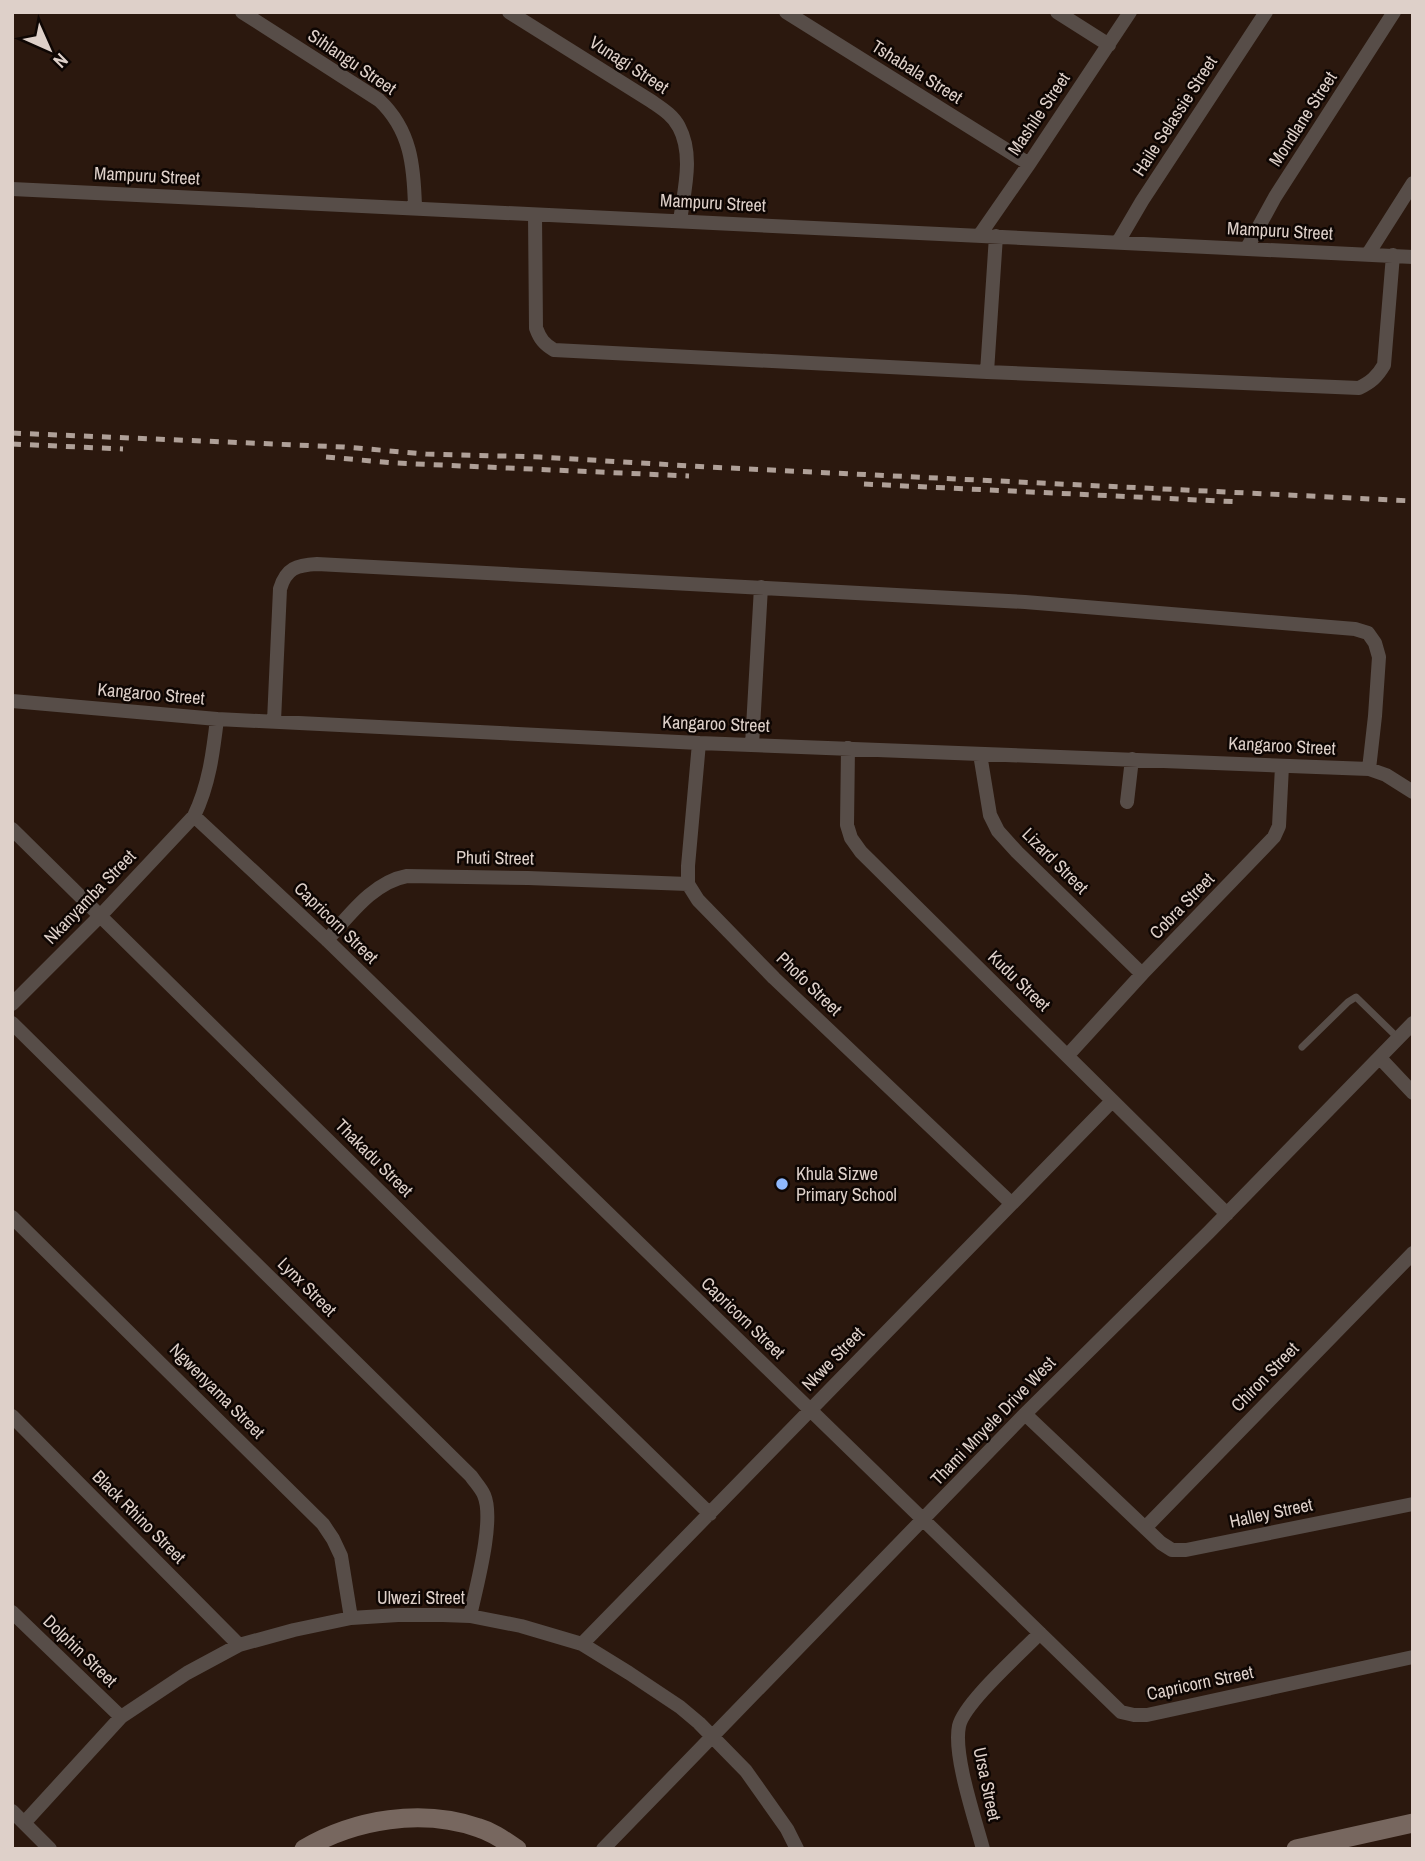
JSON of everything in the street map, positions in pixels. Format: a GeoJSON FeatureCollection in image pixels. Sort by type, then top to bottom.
{"type":"FeatureCollection","features":[{"type":"Feature","properties":{"kind":"street","name":"Sihlangu Street"},"geometry":{"type":"LineString","coordinates":[[242,12],[379,100],[390,111],[400,125],[411,158],[415,208]]}},
{"type":"Feature","properties":{"kind":"street","name":"Vunagi Street"},"geometry":{"type":"LineString","coordinates":[[509,12],[669,114],[679,127],[687,159],[680,221]]}},
{"type":"Feature","properties":{"kind":"street","name":"Tshabala Street"},"geometry":{"type":"LineString","coordinates":[[786,12],[1029,164]]}},
{"type":"Feature","properties":{"kind":"street"},"geometry":{"type":"LineString","coordinates":[[1057,12],[1109,45]]}},
{"type":"Feature","properties":{"kind":"street","name":"Mashile Street"},"geometry":{"type":"LineString","coordinates":[[979,236],[1130,12]]}},
{"type":"Feature","properties":{"kind":"street","name":"Haile Selassie Street"},"geometry":{"type":"LineString","coordinates":[[1118,242],[1266,12]]}},
{"type":"Feature","properties":{"kind":"street","name":"Mondlane Street"},"geometry":{"type":"LineString","coordinates":[[1247,248],[1275,197],[1394,12]]}},
{"type":"Feature","properties":{"kind":"street"},"geometry":{"type":"LineString","coordinates":[[1368,254],[1413,183]]}},
{"type":"Feature","properties":{"kind":"street","name":"Mampuru Street"},"geometry":{"type":"LineString","coordinates":[[12,189],[1413,257]]}},
{"type":"Feature","properties":{"kind":"street"},"geometry":{"type":"LineString","coordinates":[[535,215],[536,328],[545,345],[554,350],[987,372],[1359,388],[1370,383],[1384,365],[1393,256]]}},
{"type":"Feature","properties":{"kind":"street"},"geometry":{"type":"LineString","coordinates":[[987,372],[996,236]]}},
{"type":"Feature","properties":{"kind":"street"},"geometry":{"type":"LineString","coordinates":[[274,721],[280,589],[283,579],[291,570],[303,565],[317,564],[1025,602],[1355,629],[1368,633],[1375,643],[1379,657],[1369,769]]}},
{"type":"Feature","properties":{"kind":"street"},"geometry":{"type":"LineString","coordinates":[[752,745],[761,587]]}},
{"type":"Feature","properties":{"kind":"street","name":"Kangaroo Street"},"geometry":{"type":"LineString","coordinates":[[12,701],[217,719],[699,743],[1369,769],[1400,782],[1413,792]]}},
{"type":"Feature","properties":{"kind":"street"},"geometry":{"type":"LineString","coordinates":[[194,816],[202,799],[211,766],[217,719]]}},
{"type":"Feature","properties":{"kind":"street"},"geometry":{"type":"LineString","coordinates":[[688,884],[699,743]]}},
{"type":"Feature","properties":{"kind":"street","name":"Kudu Street"},"geometry":{"type":"LineString","coordinates":[[848,748],[847,825],[856,845],[1227,1214]]}},
{"type":"Feature","properties":{"kind":"street","name":"Lizard Street"},"geometry":{"type":"LineString","coordinates":[[980,754],[990,815],[998,831],[1142,974]]}},
{"type":"Feature","properties":{"kind":"street"},"geometry":{"type":"LineString","coordinates":[[1127,802],[1132,759]]}},
{"type":"Feature","properties":{"kind":"street","name":"Cobra Street"},"geometry":{"type":"LineString","coordinates":[[1068,1055],[1142,974],[1275,837],[1279,826],[1282,766]]}},
{"type":"Feature","properties":{"kind":"street","name":"Nkanyamba Street"},"geometry":{"type":"LineString","coordinates":[[12,1003],[101,915],[194,816]]}},
{"type":"Feature","properties":{"kind":"street","name":"Capricorn Street"},"geometry":{"type":"LineString","coordinates":[[194,816],[327,940],[1121,1712],[1147,1715],[1413,1657]]}},
{"type":"Feature","properties":{"kind":"street","name":"Thakadu Street"},"geometry":{"type":"LineString","coordinates":[[12,829],[709,1514]]}},
{"type":"Feature","properties":{"kind":"street","name":"Phuti Street"},"geometry":{"type":"LineString","coordinates":[[327,940],[373,892],[393,878],[528,878],[688,884]]}},
{"type":"Feature","properties":{"kind":"street","name":"Phofo Street"},"geometry":{"type":"LineString","coordinates":[[688,884],[698,900],[774,978],[1012,1203]]}},
{"type":"Feature","properties":{"kind":"street","name":"Lynx Street"},"geometry":{"type":"LineString","coordinates":[[12,1023],[471,1476],[484,1494],[488,1509],[470,1616]]}},
{"type":"Feature","properties":{"kind":"street","name":"Thami Mnyele Drive West"},"geometry":{"type":"LineString","coordinates":[[603,1849],[1025,1414],[1227,1214],[1413,1023]]}},
{"type":"Feature","properties":{"kind":"street"},"geometry":{"type":"LineString","coordinates":[[1380,1058],[1413,1093]]}},
{"type":"Feature","properties":{"kind":"street","name":"Nkwe Street"},"geometry":{"type":"LineString","coordinates":[[582,1643],[1112,1101]]}},
{"type":"Feature","properties":{"kind":"street","name":"Ngwenyama Street"},"geometry":{"type":"LineString","coordinates":[[12,1217],[323,1524],[341,1556],[351,1618]]}},
{"type":"Feature","properties":{"kind":"street","name":"Chiron Street"},"geometry":{"type":"LineString","coordinates":[[1145,1528],[1413,1253]]}},
{"type":"Feature","properties":{"kind":"street","name":"Halley Street"},"geometry":{"type":"LineString","coordinates":[[1025,1414],[1161,1544],[1172,1550],[1186,1550],[1413,1504]]}},
{"type":"Feature","properties":{"kind":"street","name":"Black Rhino Street"},"geometry":{"type":"LineString","coordinates":[[12,1416],[239,1644]]}},
{"type":"Feature","properties":{"kind":"street","name":"Dolphin Street"},"geometry":{"type":"LineString","coordinates":[[12,1612],[121,1717]]}},
{"type":"Feature","properties":{"kind":"street","name":"Ulwezi Street"},"geometry":{"type":"LineString","coordinates":[[24,1823],[121,1717],[187,1673],[239,1644],[351,1618],[398,1615],[470,1616],[521,1626],[582,1643],[680,1707],[746,1771],[766,1797],[797,1849]]}},
{"type":"Feature","properties":{"kind":"street","name":"Ursa Street"},"geometry":{"type":"LineString","coordinates":[[983,1849],[959,1752],[959,1725],[980,1694],[1040,1633]]}},
{"type":"Feature","properties":{"kind":"street"},"geometry":{"type":"LineString","coordinates":[[12,1811],[50,1849]]}},
{"type":"Feature","properties":{"kind":"street"},"geometry":{"type":"LineString","coordinates":[[304,1849],[356,1825],[404,1818],[464,1823],[498,1836],[517,1849]]}},
{"type":"Feature","properties":{"kind":"street"},"geometry":{"type":"LineString","coordinates":[[1296,1849],[1413,1823]]}},
{"type":"Feature","properties":{"kind":"lane"},"geometry":{"type":"LineString","coordinates":[[1302,1047],[1356,997],[1398,1038]]}},
{"type":"Feature","properties":{"kind":"railway"},"geometry":{"type":"LineString","coordinates":[[12,433],[344,447],[426,454],[540,457],[1413,501]]}},
{"type":"Feature","properties":{"kind":"railway"},"geometry":{"type":"LineString","coordinates":[[12,444],[123,449]]}},
{"type":"Feature","properties":{"kind":"railway"},"geometry":{"type":"LineString","coordinates":[[326,457],[395,463],[689,476]]}},
{"type":"Feature","properties":{"kind":"railway"},"geometry":{"type":"LineString","coordinates":[[864,484],[1241,502]]}},
{"type":"Feature","properties":{"kind":"place","name":"Khula Sizwe Primary School"},"geometry":{"type":"Point","coordinates":[782,1184]}}]}
